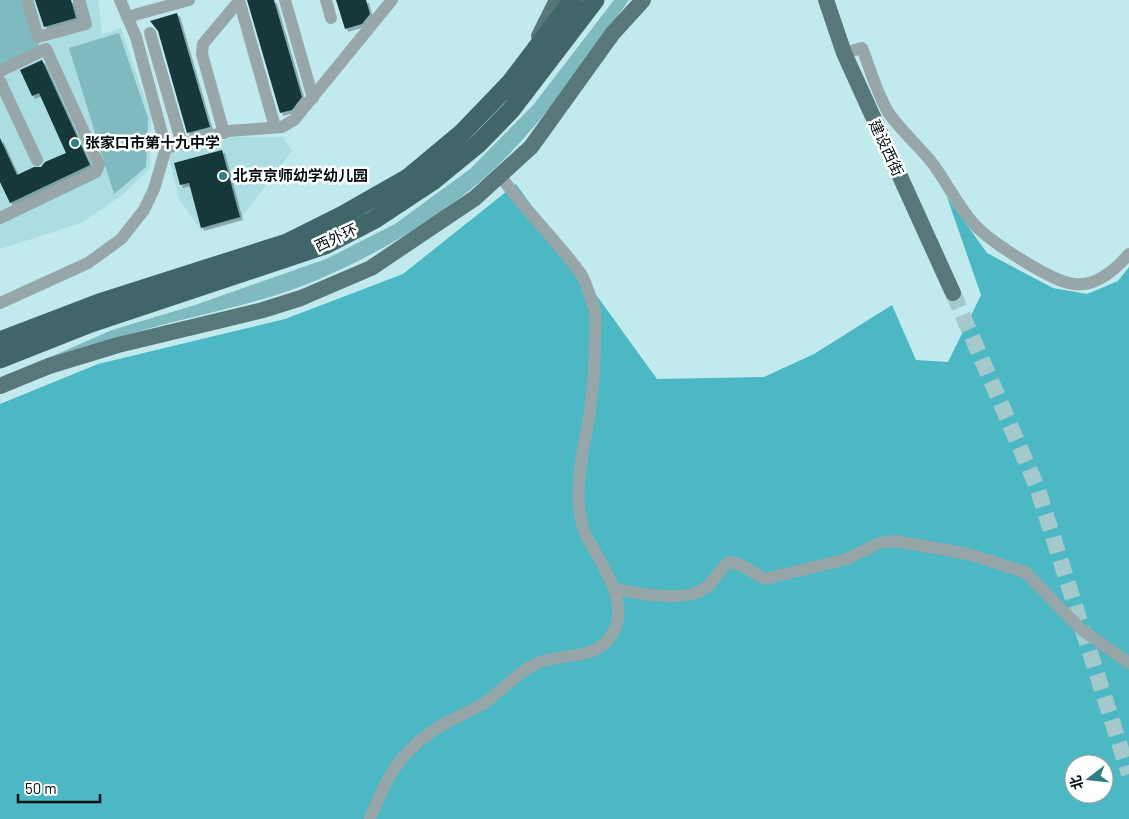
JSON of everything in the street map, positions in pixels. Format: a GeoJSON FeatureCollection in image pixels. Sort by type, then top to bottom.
{"type":"FeatureCollection","features":[{"type":"Feature","properties":{"kind":"highway","name":"西外环"},"geometry":{"type":"LineString","coordinates":[[0,340],[99,303],[287,243],[343,216],[408,178],[462,133],[504,89],[573,0]]}},
{"type":"Feature","properties":{"kind":"highway","name":"西外环"},"geometry":{"type":"LineString","coordinates":[[0,359],[91,323],[325,245],[375,219],[434,180],[478,144],[510,110],[595,0]]}},
{"type":"Feature","properties":{"kind":"main road"},"geometry":{"type":"LineString","coordinates":[[504,89],[537,40],[557,0]]}},
{"type":"Feature","properties":{"kind":"main road"},"geometry":{"type":"LineString","coordinates":[[0,386],[49,366],[118,346],[263,310],[301,298],[370,268],[475,198],[531,147],[613,33],[643,0]]}},
{"type":"Feature","properties":{"kind":"main road","name":"建设西街"},"geometry":{"type":"LineString","coordinates":[[826,0],[844,53],[953,293]]}},
{"type":"Feature","properties":{"kind":"street"},"geometry":{"type":"LineString","coordinates":[[27,0],[38,37],[86,24],[79,0]]}},
{"type":"Feature","properties":{"kind":"street"},"geometry":{"type":"LineString","coordinates":[[0,303],[88,263],[121,239],[148,203],[154,189],[166,148],[136,37],[120,0]]}},
{"type":"Feature","properties":{"kind":"street"},"geometry":{"type":"LineString","coordinates":[[128,17],[189,0]]}},
{"type":"Feature","properties":{"kind":"street"},"geometry":{"type":"LineString","coordinates":[[239,0],[274,127]]}},
{"type":"Feature","properties":{"kind":"street"},"geometry":{"type":"LineString","coordinates":[[224,133],[202,54],[203,44],[239,0]]}},
{"type":"Feature","properties":{"kind":"street"},"geometry":{"type":"LineString","coordinates":[[285,0],[313,98]]}},
{"type":"Feature","properties":{"kind":"street"},"geometry":{"type":"LineString","coordinates":[[326,0],[331,18]]}},
{"type":"Feature","properties":{"kind":"street"},"geometry":{"type":"LineString","coordinates":[[166,148],[224,133],[282,127],[294,120],[392,0]]}},
{"type":"Feature","properties":{"kind":"street"},"geometry":{"type":"LineString","coordinates":[[150,33],[182,144]]}},
{"type":"Feature","properties":{"kind":"street"},"geometry":{"type":"LineString","coordinates":[[844,53],[862,48],[888,110],[905,134],[932,163],[973,223],[990,239],[1037,268],[1074,284],[1087,284],[1106,276],[1129,254]]}},
{"type":"Feature","properties":{"kind":"street"},"geometry":{"type":"LineString","coordinates":[[0,71],[46,49],[99,165],[96,172],[0,218]]}},
{"type":"Feature","properties":{"kind":"street"},"geometry":{"type":"LineString","coordinates":[[0,80],[37,160]]}},
{"type":"Feature","properties":{"kind":"street"},"geometry":{"type":"LineString","coordinates":[[370,819],[380,793],[399,759],[423,739],[447,722],[486,702],[528,668],[544,661],[583,655],[605,643],[613,633],[617,602],[614,589],[581,522],[579,503],[579,471],[595,366],[595,312],[582,275],[515,196],[500,175]]}},
{"type":"Feature","properties":{"kind":"street"},"geometry":{"type":"LineString","coordinates":[[614,589],[660,596],[689,594],[708,586],[720,569],[729,562],[736,562],[754,575],[765,578],[847,560],[879,543],[896,541],[968,554],[1025,572],[1081,629],[1129,663]]}},
{"type":"Feature","properties":{"kind":"shaded area","name":"张家口市第十九中学"},"geometry":{"type":"Polygon","coordinates":[[[0,0],[98,0],[102,34],[121,28],[151,117],[150,168],[125,193],[81,223],[0,249],[0,0]]]}},
{"type":"Feature","properties":{"kind":"shaded area"},"geometry":{"type":"Polygon","coordinates":[[[0,0],[26,0],[39,46],[0,67],[0,0]]]}},
{"type":"Feature","properties":{"kind":"shaded area"},"geometry":{"type":"Polygon","coordinates":[[[614,0],[629,0],[578,71],[523,139],[482,180],[436,216],[409,233],[382,249],[325,277],[297,288],[110,340],[0,379],[112,330],[195,305],[326,259],[395,224],[470,169],[534,104],[614,0]]]}},
{"type":"Feature","properties":{"kind":"shaded area"},"geometry":{"type":"Polygon","coordinates":[[[119,33],[148,118],[146,167],[114,194],[69,48],[119,33]]]}},
{"type":"Feature","properties":{"kind":"shaded area","name":"北京京师幼学幼儿园"},"geometry":{"type":"Polygon","coordinates":[[[234,137],[283,137],[292,151],[241,218],[201,230],[179,199],[168,153],[234,137]]]}},
{"type":"Feature","properties":{"kind":"shaded area"},"geometry":{"type":"Polygon","coordinates":[[[516,184],[657,379],[764,377],[814,354],[892,305],[916,360],[948,362],[981,295],[947,197],[987,253],[1053,288],[1087,294],[1118,281],[1129,267],[1129,819],[0,819],[0,404],[98,364],[285,319],[403,274],[516,184]]]}},
{"type":"Feature","properties":{"kind":"building"},"geometry":{"type":"Polygon","coordinates":[[[35,0],[71,0],[76,18],[44,27],[35,0]]]}},
{"type":"Feature","properties":{"kind":"building"},"geometry":{"type":"Polygon","coordinates":[[[247,0],[274,0],[302,97],[292,110],[280,113],[247,0]]]}},
{"type":"Feature","properties":{"kind":"building"},"geometry":{"type":"Polygon","coordinates":[[[336,0],[366,0],[370,14],[362,24],[345,29],[336,0]]]}},
{"type":"Feature","properties":{"kind":"building"},"geometry":{"type":"Polygon","coordinates":[[[177,13],[210,127],[187,133],[158,31],[150,21],[177,13]]]}},
{"type":"Feature","properties":{"kind":"building"},"geometry":{"type":"Polygon","coordinates":[[[42,60],[90,165],[10,203],[0,182],[0,138],[17,175],[34,167],[41,167],[45,162],[66,153],[39,93],[32,96],[20,70],[42,60]]]}},
{"type":"Feature","properties":{"kind":"building"},"geometry":{"type":"Polygon","coordinates":[[[222,150],[240,217],[201,228],[189,183],[180,185],[174,163],[222,150]]]}},
{"type":"Feature","properties":{"kind":"tunnel"},"geometry":{"type":"LineString","coordinates":[[953,293],[1037,487],[1129,774]]}},
{"type":"Feature","properties":{"kind":"place","name":"张家口市第十九中学"},"geometry":{"type":"Point","coordinates":[75,143]}},
{"type":"Feature","properties":{"kind":"place","name":"北京京师幼学幼儿园"},"geometry":{"type":"Point","coordinates":[223,176]}}]}
